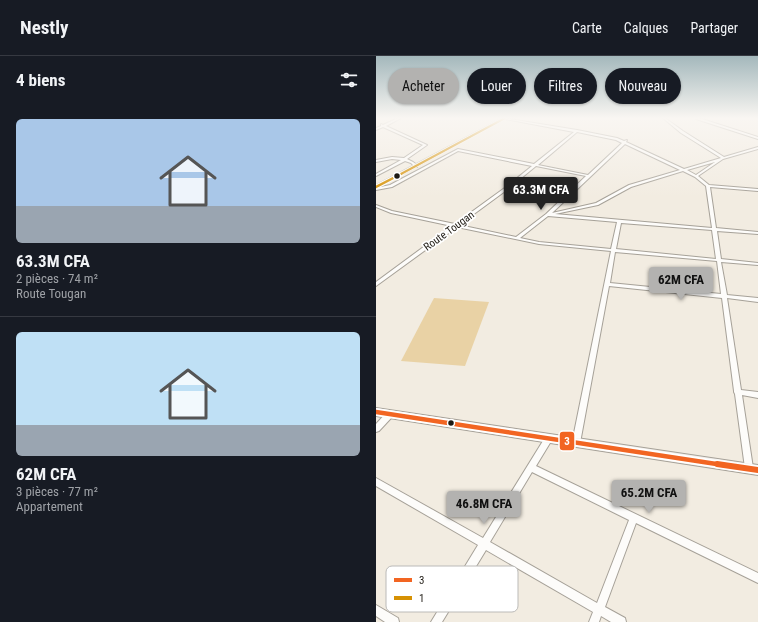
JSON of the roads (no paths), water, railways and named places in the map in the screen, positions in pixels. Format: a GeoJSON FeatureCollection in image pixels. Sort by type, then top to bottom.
{"type":"FeatureCollection","features":[{"type":"Feature","properties":{"kind":"main road"},"geometry":{"type":"LineString","coordinates":[[376,188],[456,144]]}},
{"type":"Feature","properties":{"kind":"main road"},"geometry":{"type":"LineString","coordinates":[[376,412],[753,469]]}},
{"type":"Feature","properties":{"kind":"street"},"geometry":{"type":"LineString","coordinates":[[376,175],[405,159],[425,145],[424,144]]}},
{"type":"Feature","properties":{"kind":"street","name":"Route Tougan"},"geometry":{"type":"LineString","coordinates":[[376,284],[536,166],[561,144]]}},
{"type":"Feature","properties":{"kind":"street"},"geometry":{"type":"LineString","coordinates":[[517,238],[548,215],[623,144]]}},
{"type":"Feature","properties":{"kind":"street"},"geometry":{"type":"LineString","coordinates":[[631,144],[696,176],[708,186],[757,190],[758,196]]}},
{"type":"Feature","properties":{"kind":"street"},"geometry":{"type":"LineString","coordinates":[[702,144],[723,158]]}},
{"type":"Feature","properties":{"kind":"street"},"geometry":{"type":"LineString","coordinates":[[548,215],[597,204],[630,186],[758,148]]}},
{"type":"Feature","properties":{"kind":"street"},"geometry":{"type":"LineString","coordinates":[[376,188],[391,186],[458,150],[589,176]]}},
{"type":"Feature","properties":{"kind":"street"},"geometry":{"type":"LineString","coordinates":[[376,161],[389,157],[405,159],[413,162],[416,166]]}},
{"type":"Feature","properties":{"kind":"street"},"geometry":{"type":"LineString","coordinates":[[696,176],[723,158]]}},
{"type":"Feature","properties":{"kind":"street"},"geometry":{"type":"LineString","coordinates":[[708,186],[737,392],[753,469]]}},
{"type":"Feature","properties":{"kind":"street"},"geometry":{"type":"LineString","coordinates":[[376,206],[391,212],[539,243],[758,264]]}},
{"type":"Feature","properties":{"kind":"street"},"geometry":{"type":"LineString","coordinates":[[548,215],[758,234]]}},
{"type":"Feature","properties":{"kind":"street"},"geometry":{"type":"LineString","coordinates":[[576,442],[619,221]]}},
{"type":"Feature","properties":{"kind":"street"},"geometry":{"type":"LineString","coordinates":[[607,284],[758,300]]}},
{"type":"Feature","properties":{"kind":"street"},"geometry":{"type":"LineString","coordinates":[[737,392],[758,395]]}},
{"type":"Feature","properties":{"kind":"street"},"geometry":{"type":"LineString","coordinates":[[376,428],[390,414]]}},
{"type":"Feature","properties":{"kind":"street"},"geometry":{"type":"LineString","coordinates":[[470,566],[550,438]]}},
{"type":"Feature","properties":{"kind":"street"},"geometry":{"type":"LineString","coordinates":[[531,468],[758,578]]}},
{"type":"Feature","properties":{"kind":"street"},"geometry":{"type":"LineString","coordinates":[[376,482],[621,622]]}},
{"type":"Feature","properties":{"kind":"street"},"geometry":{"type":"LineString","coordinates":[[594,622],[634,518]]}},
{"type":"Feature","properties":{"kind":"street"},"geometry":{"type":"LineString","coordinates":[[376,610],[394,622]]}},
{"type":"Feature","properties":{"kind":"street"},"geometry":{"type":"LineString","coordinates":[[436,622],[442,612]]}}]}
